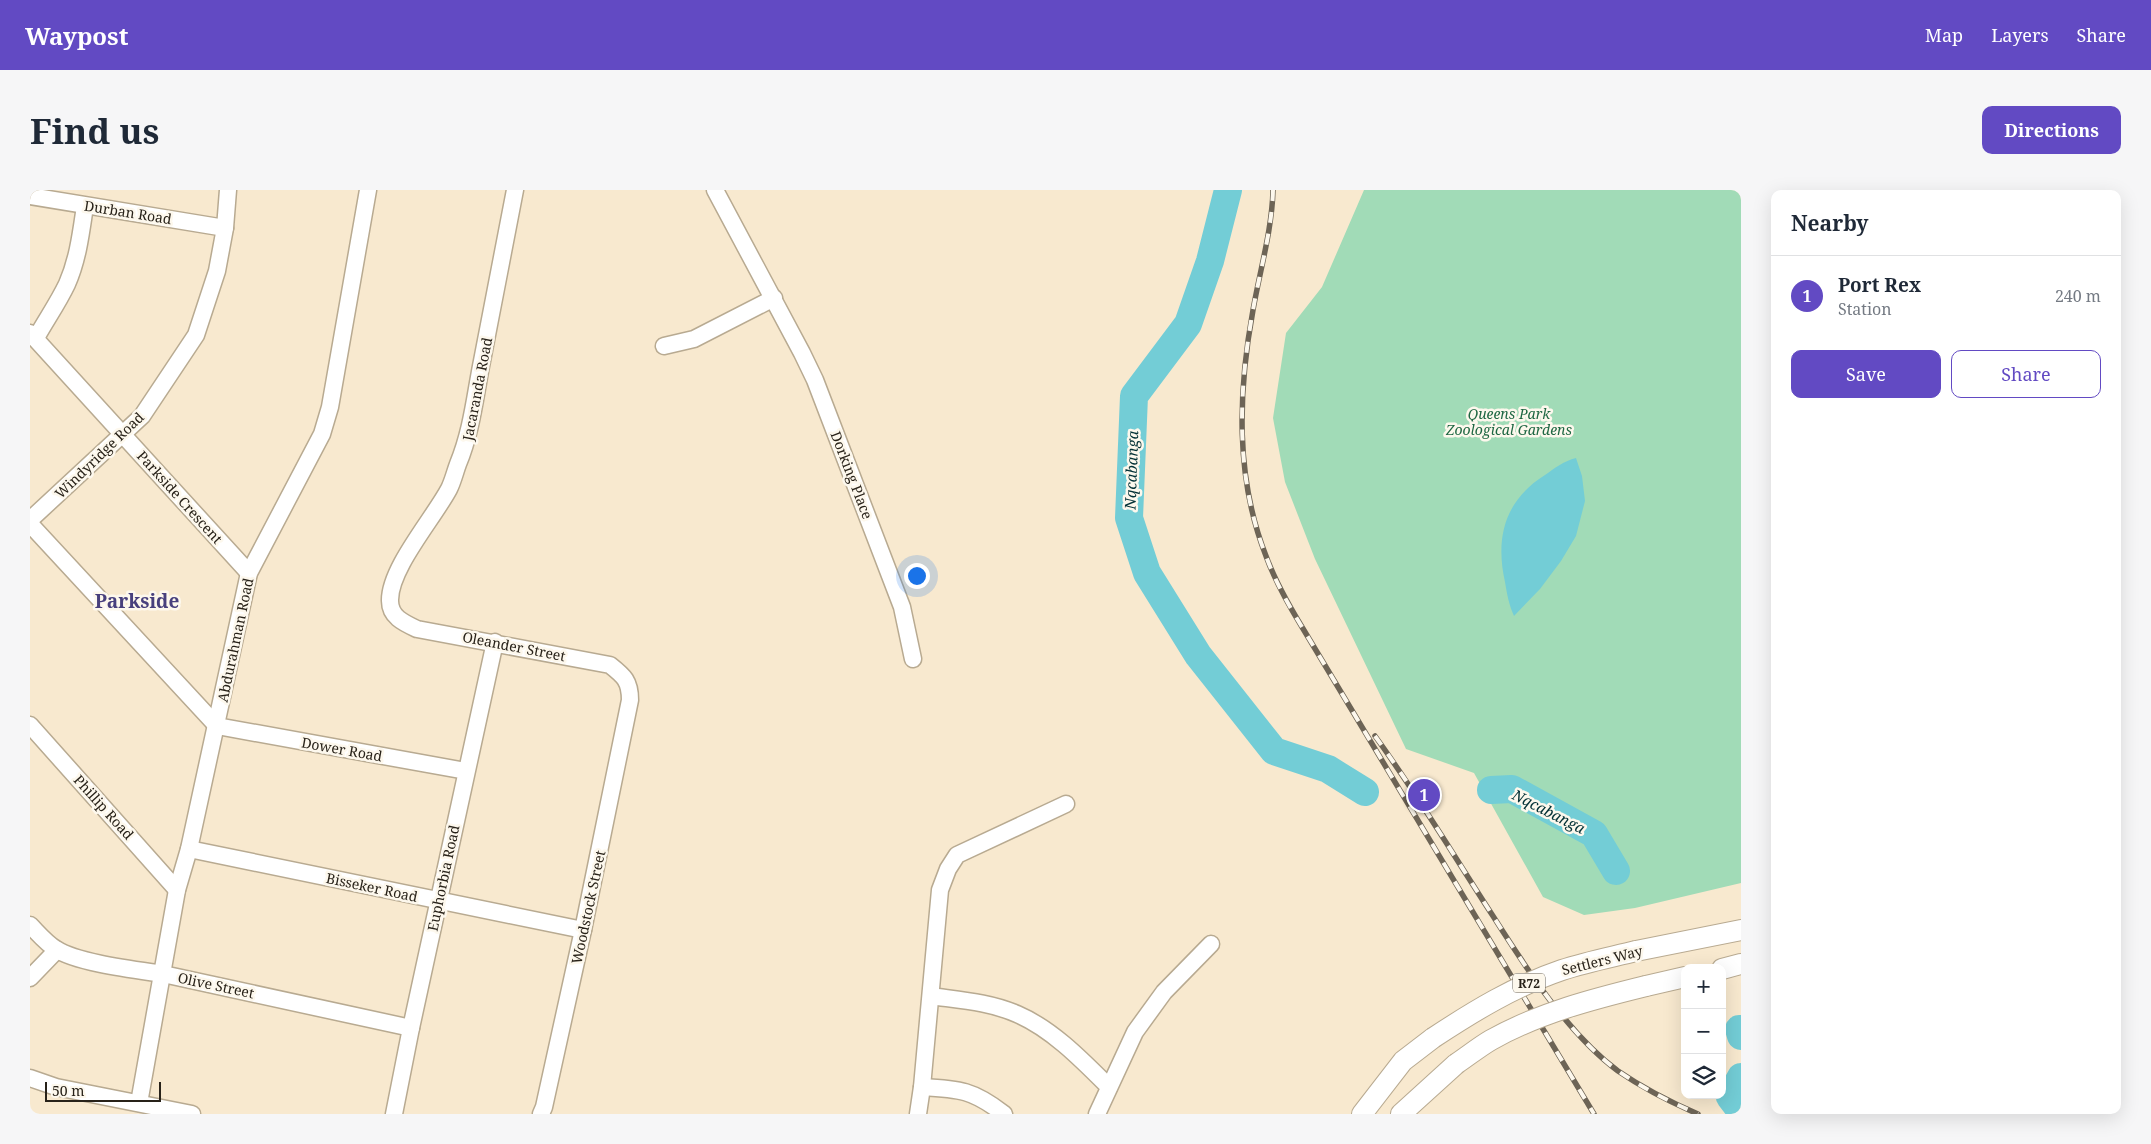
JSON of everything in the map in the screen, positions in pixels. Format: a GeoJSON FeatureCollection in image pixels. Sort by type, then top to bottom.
{"type":"FeatureCollection","features":[{"type":"Feature","properties":{"kind":"main road","name":"Settlers Way"},"geometry":{"type":"LineString","coordinates":[[1362,1114],[1403,1061],[1432,1038],[1491,1002],[1542,977],[1564,969],[1636,951],[1741,930]]}},
{"type":"Feature","properties":{"kind":"main road"},"geometry":{"type":"LineString","coordinates":[[1726,968],[1741,964]]}},
{"type":"Feature","properties":{"kind":"main road"},"geometry":{"type":"LineString","coordinates":[[1401,1114],[1456,1064],[1491,1040],[1523,1025],[1587,1002],[1681,978]]}},
{"type":"Feature","properties":{"kind":"street","name":"Windyridge Road"},"geometry":{"type":"LineString","coordinates":[[30,520],[124,435],[142,416],[196,335],[217,271],[225,228],[228,190]]}},
{"type":"Feature","properties":{"kind":"street","name":"Abdurahman Road"},"geometry":{"type":"LineString","coordinates":[[139,1103],[177,890],[190,849],[249,573],[322,434],[330,407],[368,190]]}},
{"type":"Feature","properties":{"kind":"street","name":"Jacaranda Road"},"geometry":{"type":"LineString","coordinates":[[390,601],[391,588],[398,568],[449,488],[467,442],[515,190]]}},
{"type":"Feature","properties":{"kind":"street","name":"Dorking Place"},"geometry":{"type":"LineString","coordinates":[[715,190],[774,298],[814,380],[902,607],[913,659]]}},
{"type":"Feature","properties":{"kind":"street","name":"Durban Road"},"geometry":{"type":"LineString","coordinates":[[30,196],[225,228]]}},
{"type":"Feature","properties":{"kind":"street"},"geometry":{"type":"LineString","coordinates":[[33,336],[66,286],[72,272],[80,242],[85,206]]}},
{"type":"Feature","properties":{"kind":"street"},"geometry":{"type":"LineString","coordinates":[[664,346],[694,339],[774,298]]}},
{"type":"Feature","properties":{"kind":"street","name":"Parkside Crescent"},"geometry":{"type":"LineString","coordinates":[[33,336],[249,573]]}},
{"type":"Feature","properties":{"kind":"street"},"geometry":{"type":"LineString","coordinates":[[30,524],[217,726]]}},
{"type":"Feature","properties":{"kind":"street","name":"Oleander Street"},"geometry":{"type":"LineString","coordinates":[[390,601],[391,610],[398,620],[417,629],[495,642],[610,665],[619,672],[630,686],[630,700]]}},
{"type":"Feature","properties":{"kind":"street","name":"Euphorbia Road"},"geometry":{"type":"LineString","coordinates":[[394,1114],[438,900],[495,642]]}},
{"type":"Feature","properties":{"kind":"street","name":"Woodstock Street"},"geometry":{"type":"LineString","coordinates":[[541,1114],[584,930],[630,700]]}},
{"type":"Feature","properties":{"kind":"street","name":"Phillip Road"},"geometry":{"type":"LineString","coordinates":[[30,725],[177,890]]}},
{"type":"Feature","properties":{"kind":"street","name":"Dower Road"},"geometry":{"type":"LineString","coordinates":[[217,726],[466,771]]}},
{"type":"Feature","properties":{"kind":"street"},"geometry":{"type":"LineString","coordinates":[[918,1114],[940,890],[948,869],[957,855],[1066,804]]}},
{"type":"Feature","properties":{"kind":"street","name":"Bisseker Road"},"geometry":{"type":"LineString","coordinates":[[190,849],[584,930]]}},
{"type":"Feature","properties":{"kind":"street","name":"Olive Street"},"geometry":{"type":"LineString","coordinates":[[30,925],[57,950],[108,964],[163,974],[411,1028]]}},
{"type":"Feature","properties":{"kind":"street"},"geometry":{"type":"LineString","coordinates":[[1097,1114],[1140,1026],[1164,992],[1211,944]]}},
{"type":"Feature","properties":{"kind":"street"},"geometry":{"type":"LineString","coordinates":[[30,978],[57,950]]}},
{"type":"Feature","properties":{"kind":"street"},"geometry":{"type":"LineString","coordinates":[[931,996],[989,1004],[1017,1014],[1052,1036],[1080,1058],[1109,1087]]}},
{"type":"Feature","properties":{"kind":"street"},"geometry":{"type":"LineString","coordinates":[[30,1078],[56,1087],[192,1114]]}},
{"type":"Feature","properties":{"kind":"street"},"geometry":{"type":"LineString","coordinates":[[922,1088],[950,1089],[976,1094],[1004,1114]]}},
{"type":"Feature","properties":{"kind":"green space","name":"Queens Park Zoological Gardens"},"geometry":{"type":"Polygon","coordinates":[[[1364,190],[1741,190],[1741,883],[1635,908],[1584,915],[1543,897],[1474,773],[1406,749],[1315,559],[1285,482],[1273,418],[1286,333],[1322,287],[1364,190]]]}},
{"type":"Feature","properties":{"kind":"water"},"geometry":{"type":"Polygon","coordinates":[[[1576,458],[1582,476],[1585,501],[1576,536],[1561,561],[1540,589],[1514,616],[1508,599],[1502,566],[1501,550],[1506,521],[1520,496],[1531,485],[1560,465],[1576,458]]]}},
{"type":"Feature","properties":{"kind":"waterway","name":"Nqcabanga"},"geometry":{"type":"LineString","coordinates":[[1228,190],[1210,261],[1188,324],[1134,396],[1129,518],[1147,573],[1198,655],[1274,751],[1328,769],[1365,792]]}},
{"type":"Feature","properties":{"kind":"waterway","name":"Nqcabanga"},"geometry":{"type":"LineString","coordinates":[[1491,790],[1512,789],[1594,834],[1616,871]]}},
{"type":"Feature","properties":{"kind":"waterway","name":"Nqcabanga"},"geometry":{"type":"LineString","coordinates":[[1739,1029],[1741,1036]]}},
{"type":"Feature","properties":{"kind":"waterway","name":"Nqcabanga"},"geometry":{"type":"LineString","coordinates":[[1740,1110],[1730,1097],[1741,1077]]}},
{"type":"Feature","properties":{"kind":"railway"},"geometry":{"type":"LineString","coordinates":[[1273,190],[1268,235],[1248,341],[1242,403],[1244,465],[1256,526],[1266,556],[1287,601],[1594,1114]]}},
{"type":"Feature","properties":{"kind":"railway"},"geometry":{"type":"LineString","coordinates":[[1375,736],[1421,803],[1519,957],[1565,1019],[1600,1056],[1618,1071],[1677,1105],[1698,1114]]}},
{"type":"Feature","properties":{"kind":"place","name":"Port Rex"},"geometry":{"type":"Point","coordinates":[1424,795]}},
{"type":"Feature","properties":{"kind":"district","name":"Parkside"},"geometry":{"type":"Point","coordinates":[137,601]}}]}
